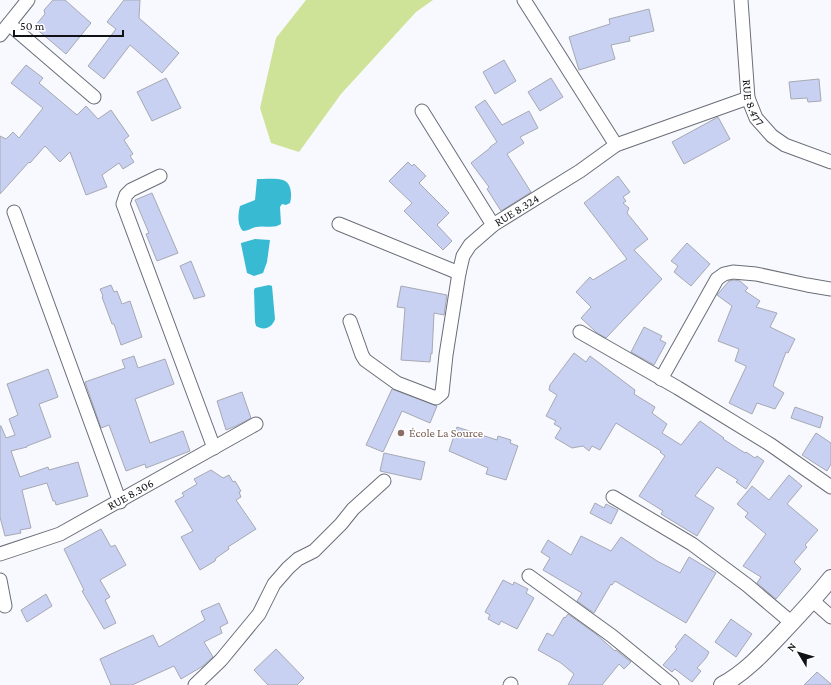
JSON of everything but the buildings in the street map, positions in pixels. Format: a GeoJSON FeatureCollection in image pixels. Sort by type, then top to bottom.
{"type":"FeatureCollection","features":[{"type":"Feature","properties":{"kind":"street"},"geometry":{"type":"LineString","coordinates":[[0,35],[28,0]]}},
{"type":"Feature","properties":{"kind":"street"},"geometry":{"type":"LineString","coordinates":[[524,0],[616,145]]}},
{"type":"Feature","properties":{"kind":"street","name":"RUE 8.477"},"geometry":{"type":"LineString","coordinates":[[741,0],[748,98],[756,118],[772,136],[785,145],[831,162]]}},
{"type":"Feature","properties":{"kind":"street"},"geometry":{"type":"LineString","coordinates":[[9,24],[94,97]]}},
{"type":"Feature","properties":{"kind":"street","name":"RUE 8.324"},"geometry":{"type":"LineString","coordinates":[[350,321],[365,360],[398,383],[436,398],[442,393],[446,355],[459,273],[463,256],[470,245],[493,225],[580,171],[616,145],[748,98]]}},
{"type":"Feature","properties":{"kind":"street"},"geometry":{"type":"LineString","coordinates":[[422,111],[493,225]]}},
{"type":"Feature","properties":{"kind":"street"},"geometry":{"type":"LineString","coordinates":[[160,176],[130,190],[126,195],[123,204],[214,448]]}},
{"type":"Feature","properties":{"kind":"street"},"geometry":{"type":"LineString","coordinates":[[14,212],[120,502]]}},
{"type":"Feature","properties":{"kind":"street"},"geometry":{"type":"LineString","coordinates":[[339,224],[459,273]]}},
{"type":"Feature","properties":{"kind":"street"},"geometry":{"type":"LineString","coordinates":[[661,379],[717,279],[724,274],[733,272],[756,274],[807,285],[831,288]]}},
{"type":"Feature","properties":{"kind":"street"},"geometry":{"type":"LineString","coordinates":[[580,332],[771,445],[831,487]]}},
{"type":"Feature","properties":{"kind":"street","name":"RUE 8.306"},"geometry":{"type":"LineString","coordinates":[[0,554],[60,534],[120,502],[256,424]]}},
{"type":"Feature","properties":{"kind":"street"},"geometry":{"type":"LineString","coordinates":[[195,685],[221,660],[259,614],[274,584],[288,568],[298,559],[314,551],[341,524],[353,509],[384,480]]}},
{"type":"Feature","properties":{"kind":"street"},"geometry":{"type":"LineString","coordinates":[[613,497],[692,544],[747,585],[792,623]]}},
{"type":"Feature","properties":{"kind":"street"},"geometry":{"type":"LineString","coordinates":[[529,576],[612,636],[672,685]]}},
{"type":"Feature","properties":{"kind":"street"},"geometry":{"type":"LineString","coordinates":[[722,685],[748,667],[813,601],[831,578]]}},
{"type":"Feature","properties":{"kind":"street"},"geometry":{"type":"LineString","coordinates":[[0,580],[4,606]]}},
{"type":"Feature","properties":{"kind":"street"},"geometry":{"type":"LineString","coordinates":[[813,601],[831,617]]}},
{"type":"Feature","properties":{"kind":"green space"},"geometry":{"type":"Polygon","coordinates":[[[306,0],[433,0],[416,12],[341,94],[299,152],[271,143],[260,108],[276,38],[306,0]]]}},
{"type":"Feature","properties":{"kind":"water"},"geometry":{"type":"Polygon","coordinates":[[[257,179],[278,179],[286,182],[291,190],[290,203],[286,205],[282,204],[280,207],[281,224],[275,226],[256,227],[243,231],[239,223],[238,216],[240,206],[255,200],[257,179]]]}},
{"type":"Feature","properties":{"kind":"water"},"geometry":{"type":"Polygon","coordinates":[[[255,239],[270,240],[267,262],[263,273],[254,276],[247,273],[241,243],[255,239]]]}},
{"type":"Feature","properties":{"kind":"water"},"geometry":{"type":"Polygon","coordinates":[[[269,285],[272,286],[275,319],[272,325],[267,328],[259,328],[256,326],[255,322],[254,290],[255,288],[269,285]]]}},
{"type":"Feature","properties":{"kind":"place","name":"École La Source"},"geometry":{"type":"Point","coordinates":[401,433]}}]}
